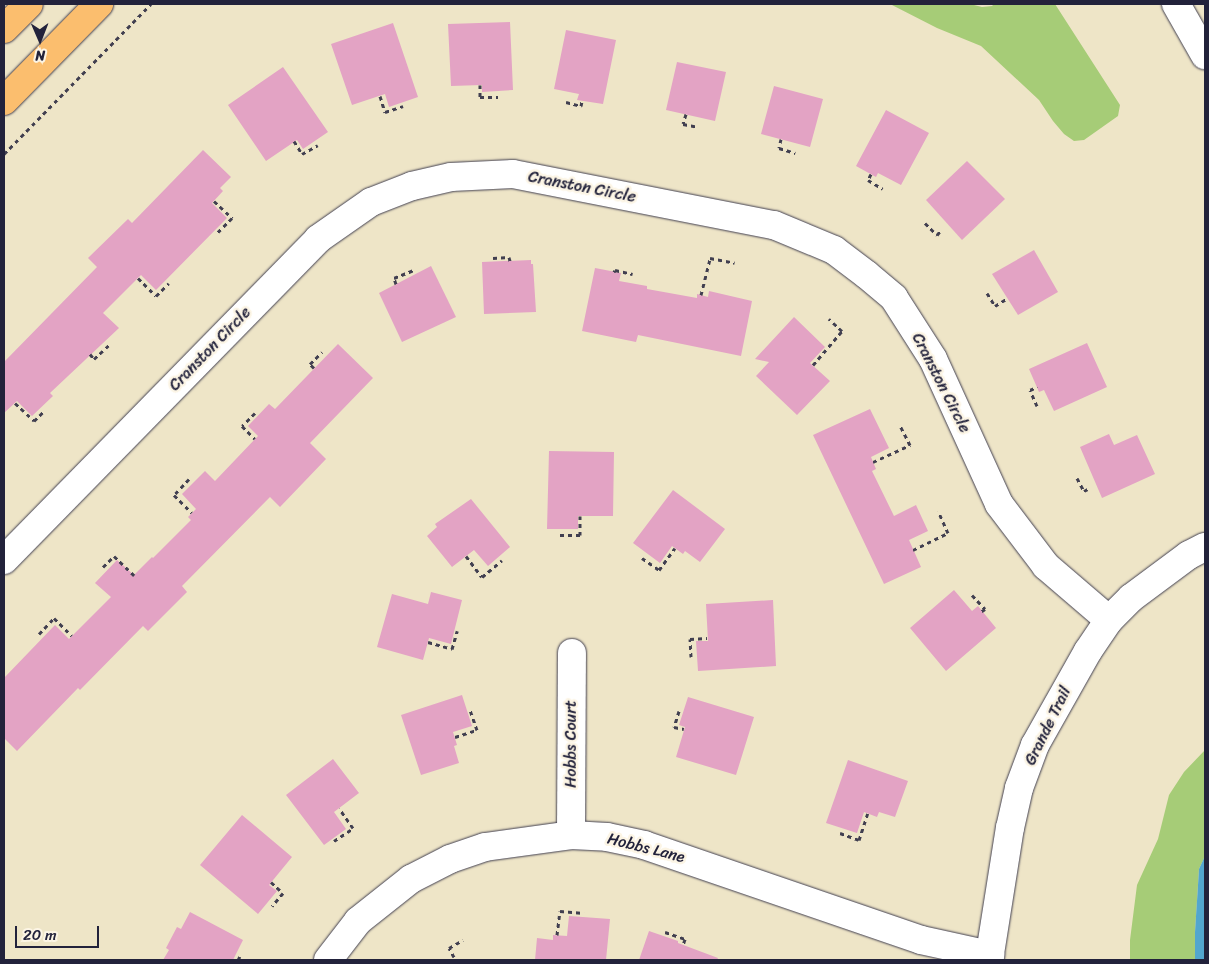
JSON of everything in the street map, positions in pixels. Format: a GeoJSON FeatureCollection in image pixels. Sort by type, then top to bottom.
{"type":"FeatureCollection","features":[{"type":"Feature","properties":{"kind":"main road"},"geometry":{"type":"LineString","coordinates":[[4,29],[28,4]]}},
{"type":"Feature","properties":{"kind":"main road"},"geometry":{"type":"LineString","coordinates":[[4,101],[99,4]]}},
{"type":"Feature","properties":{"kind":"street"},"geometry":{"type":"LineString","coordinates":[[1176,4],[1205,55]]}},
{"type":"Feature","properties":{"kind":"street","name":"Cranston Circle"},"geometry":{"type":"LineString","coordinates":[[4,560],[318,239],[371,202],[412,186],[451,176],[513,174],[774,225],[834,250],[894,298],[933,359],[999,504],[1046,566],[1109,620]]}},
{"type":"Feature","properties":{"kind":"street","name":"Grande Trail"},"geometry":{"type":"LineString","coordinates":[[990,957],[1019,788],[1035,745],[1083,659],[1109,620],[1131,598],[1189,555],[1205,547]]}},
{"type":"Feature","properties":{"kind":"street","name":"Hobbs Court"},"geometry":{"type":"LineString","coordinates":[[571,834],[572,653]]}},
{"type":"Feature","properties":{"kind":"street","name":"Hobbs Lane"},"geometry":{"type":"LineString","coordinates":[[328,960],[358,921],[411,879],[450,860],[485,847],[571,834],[607,837],[644,845],[921,940],[990,957]]}},
{"type":"Feature","properties":{"kind":"path"},"geometry":{"type":"LineString","coordinates":[[4,154],[151,4]]}},
{"type":"Feature","properties":{"kind":"path"},"geometry":{"type":"LineString","coordinates":[[480,85],[480,97],[498,97]]}},
{"type":"Feature","properties":{"kind":"path"},"geometry":{"type":"LineString","coordinates":[[380,96],[385,112],[403,106]]}},
{"type":"Feature","properties":{"kind":"path"},"geometry":{"type":"LineString","coordinates":[[566,102],[581,106],[582,100]]}},
{"type":"Feature","properties":{"kind":"path"},"geometry":{"type":"LineString","coordinates":[[686,114],[683,124],[699,127]]}},
{"type":"Feature","properties":{"kind":"path"},"geometry":{"type":"LineString","coordinates":[[781,140],[779,148],[795,153]]}},
{"type":"Feature","properties":{"kind":"path"},"geometry":{"type":"LineString","coordinates":[[294,142],[302,154],[318,145]]}},
{"type":"Feature","properties":{"kind":"path"},"geometry":{"type":"LineString","coordinates":[[871,174],[868,180],[882,189]]}},
{"type":"Feature","properties":{"kind":"path"},"geometry":{"type":"LineString","coordinates":[[214,201],[232,218],[217,233]]}},
{"type":"Feature","properties":{"kind":"path"},"geometry":{"type":"LineString","coordinates":[[925,223],[937,235],[941,230]]}},
{"type":"Feature","properties":{"kind":"path"},"geometry":{"type":"LineString","coordinates":[[493,258],[510,257],[510,261]]}},
{"type":"Feature","properties":{"kind":"path"},"geometry":{"type":"LineString","coordinates":[[701,295],[710,258],[735,264]]}},
{"type":"Feature","properties":{"kind":"path"},"geometry":{"type":"LineString","coordinates":[[396,284],[394,278],[414,270]]}},
{"type":"Feature","properties":{"kind":"path"},"geometry":{"type":"LineString","coordinates":[[614,272],[615,270],[633,274]]}},
{"type":"Feature","properties":{"kind":"path"},"geometry":{"type":"LineString","coordinates":[[138,278],[156,296],[169,283]]}},
{"type":"Feature","properties":{"kind":"path"},"geometry":{"type":"LineString","coordinates":[[987,293],[995,306],[1008,298]]}},
{"type":"Feature","properties":{"kind":"path"},"geometry":{"type":"LineString","coordinates":[[813,365],[842,331],[829,319]]}},
{"type":"Feature","properties":{"kind":"path"},"geometry":{"type":"LineString","coordinates":[[90,354],[94,359],[110,344]]}},
{"type":"Feature","properties":{"kind":"path"},"geometry":{"type":"LineString","coordinates":[[314,368],[310,364],[322,352]]}},
{"type":"Feature","properties":{"kind":"path"},"geometry":{"type":"LineString","coordinates":[[1037,387],[1030,390],[1037,406]]}},
{"type":"Feature","properties":{"kind":"path"},"geometry":{"type":"LineString","coordinates":[[15,403],[34,421],[45,410]]}},
{"type":"Feature","properties":{"kind":"path"},"geometry":{"type":"LineString","coordinates":[[255,413],[242,426],[255,439]]}},
{"type":"Feature","properties":{"kind":"path"},"geometry":{"type":"LineString","coordinates":[[873,462],[910,445],[900,425]]}},
{"type":"Feature","properties":{"kind":"path"},"geometry":{"type":"LineString","coordinates":[[1077,478],[1084,491],[1088,489]]}},
{"type":"Feature","properties":{"kind":"path"},"geometry":{"type":"LineString","coordinates":[[190,479],[174,495],[192,513]]}},
{"type":"Feature","properties":{"kind":"path"},"geometry":{"type":"LineString","coordinates":[[913,550],[948,533],[938,511]]}},
{"type":"Feature","properties":{"kind":"path"},"geometry":{"type":"LineString","coordinates":[[560,535],[580,535],[580,516]]}},
{"type":"Feature","properties":{"kind":"path"},"geometry":{"type":"LineString","coordinates":[[642,558],[659,570],[675,548]]}},
{"type":"Feature","properties":{"kind":"path"},"geometry":{"type":"LineString","coordinates":[[102,566],[114,556],[134,575]]}},
{"type":"Feature","properties":{"kind":"path"},"geometry":{"type":"LineString","coordinates":[[466,556],[482,577],[502,560]]}},
{"type":"Feature","properties":{"kind":"path"},"geometry":{"type":"LineString","coordinates":[[972,595],[985,609],[982,611]]}},
{"type":"Feature","properties":{"kind":"path"},"geometry":{"type":"LineString","coordinates":[[39,634],[54,618],[72,636]]}},
{"type":"Feature","properties":{"kind":"path"},"geometry":{"type":"LineString","coordinates":[[428,642],[452,649],[457,631]]}},
{"type":"Feature","properties":{"kind":"path"},"geometry":{"type":"LineString","coordinates":[[691,656],[690,639],[708,638]]}},
{"type":"Feature","properties":{"kind":"path"},"geometry":{"type":"LineString","coordinates":[[455,737],[477,730],[470,710]]}},
{"type":"Feature","properties":{"kind":"path"},"geometry":{"type":"LineString","coordinates":[[679,711],[674,727],[684,730]]}},
{"type":"Feature","properties":{"kind":"path"},"geometry":{"type":"LineString","coordinates":[[334,842],[353,828],[339,808]]}},
{"type":"Feature","properties":{"kind":"path"},"geometry":{"type":"LineString","coordinates":[[840,833],[859,840],[868,814]]}},
{"type":"Feature","properties":{"kind":"path"},"geometry":{"type":"LineString","coordinates":[[271,882],[283,893],[272,906]]}},
{"type":"Feature","properties":{"kind":"path"},"geometry":{"type":"LineString","coordinates":[[557,935],[560,911],[584,913]]}},
{"type":"Feature","properties":{"kind":"path"},"geometry":{"type":"LineString","coordinates":[[665,932],[685,939],[683,945]]}},
{"type":"Feature","properties":{"kind":"path"},"geometry":{"type":"LineString","coordinates":[[454,957],[449,948],[463,940]]}},
{"type":"Feature","properties":{"kind":"path"},"geometry":{"type":"LineString","coordinates":[[238,960],[240,956]]}},
{"type":"Feature","properties":{"kind":"green space"},"geometry":{"type":"Polygon","coordinates":[[[890,4],[970,4],[982,7],[994,4],[1055,4],[1120,105],[1118,116],[1084,140],[1074,141],[1064,134],[1039,100],[981,46],[937,28],[890,4]]]}},
{"type":"Feature","properties":{"kind":"green space"},"geometry":{"type":"Polygon","coordinates":[[[1205,750],[1205,856],[1199,869],[1195,960],[1130,960],[1130,940],[1137,885],[1158,839],[1169,795],[1184,772],[1205,750]]]}},
{"type":"Feature","properties":{"kind":"water"},"geometry":{"type":"Polygon","coordinates":[[[1205,856],[1205,960],[1195,960],[1199,869],[1205,856]]]}},
{"type":"Feature","properties":{"kind":"building"},"geometry":{"type":"Polygon","coordinates":[[[510,22],[513,90],[482,92],[482,85],[451,86],[448,24],[510,22]]]}},
{"type":"Feature","properties":{"kind":"building"},"geometry":{"type":"Polygon","coordinates":[[[393,23],[418,97],[389,107],[385,94],[352,105],[331,44],[393,23]]]}},
{"type":"Feature","properties":{"kind":"building"},"geometry":{"type":"Polygon","coordinates":[[[566,30],[616,40],[603,104],[577,100],[579,94],[554,89],[566,30]]]}},
{"type":"Feature","properties":{"kind":"building"},"geometry":{"type":"Polygon","coordinates":[[[677,62],[726,72],[715,121],[666,110],[677,62]]]}},
{"type":"Feature","properties":{"kind":"building"},"geometry":{"type":"Polygon","coordinates":[[[283,67],[328,132],[303,149],[297,140],[266,161],[228,105],[283,67]]]}},
{"type":"Feature","properties":{"kind":"building"},"geometry":{"type":"Polygon","coordinates":[[[774,86],[823,99],[810,147],[761,134],[774,86]]]}},
{"type":"Feature","properties":{"kind":"building"},"geometry":{"type":"Polygon","coordinates":[[[886,110],[929,133],[901,185],[878,173],[876,177],[856,166],[886,110]]]}},
{"type":"Feature","properties":{"kind":"building"},"geometry":{"type":"Polygon","coordinates":[[[203,150],[231,177],[220,188],[223,191],[212,203],[227,218],[156,290],[141,275],[103,313],[119,328],[50,393],[53,396],[32,416],[17,401],[4,413],[4,362],[97,267],[88,258],[128,219],[132,223],[203,150]]]}},
{"type":"Feature","properties":{"kind":"building"},"geometry":{"type":"Polygon","coordinates":[[[967,161],[1005,199],[962,240],[926,200],[967,161]]]}},
{"type":"Feature","properties":{"kind":"building"},"geometry":{"type":"Polygon","coordinates":[[[1034,250],[1058,292],[1018,315],[992,274],[1034,250]]]}},
{"type":"Feature","properties":{"kind":"building"},"geometry":{"type":"Polygon","coordinates":[[[531,260],[531,264],[533,264],[536,312],[484,314],[482,262],[531,260]]]}},
{"type":"Feature","properties":{"kind":"building"},"geometry":{"type":"Polygon","coordinates":[[[431,266],[456,317],[402,342],[379,293],[431,266]]]}},
{"type":"Feature","properties":{"kind":"building"},"geometry":{"type":"Polygon","coordinates":[[[595,268],[621,273],[619,281],[647,286],[647,289],[697,298],[697,294],[708,297],[709,291],[752,301],[741,356],[638,335],[636,342],[582,331],[595,268]]]}},
{"type":"Feature","properties":{"kind":"building"},"geometry":{"type":"Polygon","coordinates":[[[794,317],[825,347],[810,363],[830,381],[797,415],[756,376],[769,362],[755,359],[794,317]]]}},
{"type":"Feature","properties":{"kind":"building"},"geometry":{"type":"Polygon","coordinates":[[[1087,343],[1107,387],[1054,411],[1044,390],[1039,392],[1029,369],[1087,343]]]}},
{"type":"Feature","properties":{"kind":"building"},"geometry":{"type":"Polygon","coordinates":[[[338,344],[373,378],[310,443],[326,459],[280,507],[270,497],[182,586],[187,592],[148,631],[143,626],[80,690],[78,688],[17,751],[4,738],[4,678],[55,625],[69,639],[111,597],[95,583],[117,560],[134,575],[191,520],[188,517],[196,509],[182,494],[205,471],[215,481],[258,436],[248,426],[269,404],[275,409],[338,344]]]}},
{"type":"Feature","properties":{"kind":"building"},"geometry":{"type":"Polygon","coordinates":[[[870,409],[889,448],[871,457],[876,469],[872,471],[894,516],[916,505],[928,531],[909,540],[921,567],[884,584],[813,435],[870,409]]]}},
{"type":"Feature","properties":{"kind":"building"},"geometry":{"type":"Polygon","coordinates":[[[1109,434],[1114,445],[1137,435],[1155,474],[1102,498],[1080,447],[1109,434]]]}},
{"type":"Feature","properties":{"kind":"building"},"geometry":{"type":"Polygon","coordinates":[[[549,451],[614,452],[613,516],[578,516],[578,529],[547,529],[549,451]]]}},
{"type":"Feature","properties":{"kind":"building"},"geometry":{"type":"Polygon","coordinates":[[[673,490],[725,529],[700,562],[685,551],[683,554],[672,546],[660,563],[633,543],[673,490]]]}},
{"type":"Feature","properties":{"kind":"building"},"geometry":{"type":"Polygon","coordinates":[[[471,499],[510,547],[488,566],[474,550],[452,567],[427,536],[437,527],[435,524],[471,499]]]}},
{"type":"Feature","properties":{"kind":"building"},"geometry":{"type":"Polygon","coordinates":[[[954,590],[972,611],[978,606],[996,628],[946,671],[910,628],[954,590]]]}},
{"type":"Feature","properties":{"kind":"building"},"geometry":{"type":"Polygon","coordinates":[[[431,592],[462,600],[451,644],[429,638],[423,660],[377,647],[392,594],[428,604],[431,592]]]}},
{"type":"Feature","properties":{"kind":"building"},"geometry":{"type":"Polygon","coordinates":[[[773,600],[776,666],[698,671],[696,641],[708,641],[706,604],[773,600]]]}},
{"type":"Feature","properties":{"kind":"building"},"geometry":{"type":"Polygon","coordinates":[[[462,695],[472,726],[453,732],[457,745],[454,746],[459,763],[421,775],[401,715],[462,695]]]}},
{"type":"Feature","properties":{"kind":"building"},"geometry":{"type":"Polygon","coordinates":[[[688,697],[754,717],[736,775],[676,757],[685,727],[679,725],[688,697]]]}},
{"type":"Feature","properties":{"kind":"building"},"geometry":{"type":"Polygon","coordinates":[[[333,759],[359,793],[334,812],[346,829],[324,845],[286,795],[333,759]]]}},
{"type":"Feature","properties":{"kind":"building"},"geometry":{"type":"Polygon","coordinates":[[[848,760],[908,781],[895,817],[879,812],[877,817],[864,812],[857,833],[826,823],[848,760]]]}},
{"type":"Feature","properties":{"kind":"building"},"geometry":{"type":"Polygon","coordinates":[[[242,815],[292,857],[269,885],[277,891],[258,914],[200,865],[242,815]]]}},
{"type":"Feature","properties":{"kind":"building"},"geometry":{"type":"Polygon","coordinates":[[[190,912],[243,940],[233,960],[163,960],[169,950],[166,948],[177,927],[181,929],[190,912]]]}},
{"type":"Feature","properties":{"kind":"building"},"geometry":{"type":"Polygon","coordinates":[[[569,916],[610,919],[606,960],[535,960],[537,938],[553,940],[553,935],[567,936],[569,916]]]}},
{"type":"Feature","properties":{"kind":"building"},"geometry":{"type":"Polygon","coordinates":[[[649,931],[718,958],[717,960],[639,960],[649,931]]]}}]}
